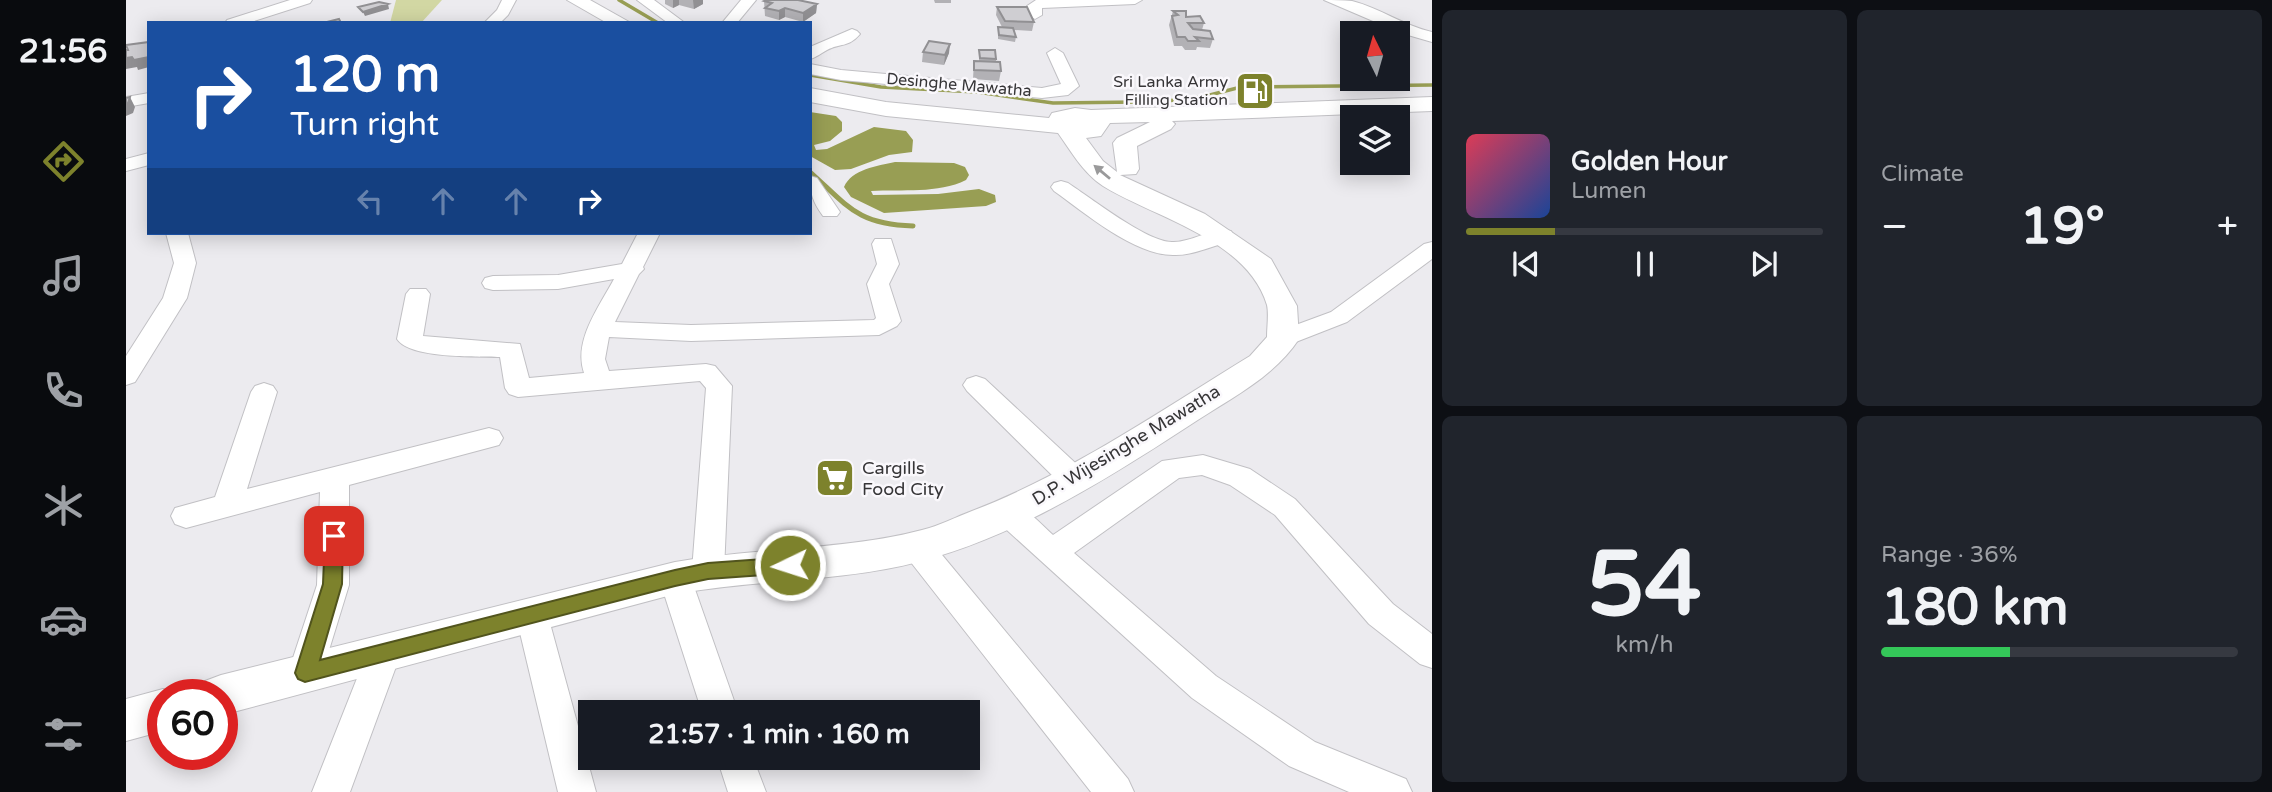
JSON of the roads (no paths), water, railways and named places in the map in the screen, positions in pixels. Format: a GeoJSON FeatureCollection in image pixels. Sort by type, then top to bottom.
{"type":"FeatureCollection","features":[{"type":"Feature","properties":{"kind":"main road"},"geometry":{"type":"LineString","coordinates":[[555,0],[595,21]]}},
{"type":"Feature","properties":{"kind":"main road"},"geometry":{"type":"LineString","coordinates":[[576,0],[618,21]]}},
{"type":"Feature","properties":{"kind":"main road"},"geometry":{"type":"LineString","coordinates":[[812,87],[1064,124],[1081,132],[1096,124],[1432,104]]}},
{"type":"Feature","properties":{"kind":"main road"},"geometry":{"type":"LineString","coordinates":[[812,95],[886,109],[1064,124],[1094,166],[1111,180],[1151,197],[1223,236],[1261,265],[1282,306],[1283,339]]}},
{"type":"Feature","properties":{"kind":"main road"},"geometry":{"type":"LineString","coordinates":[[1096,124],[1163,124],[1432,113]]}},
{"type":"Feature","properties":{"kind":"main road"},"geometry":{"type":"LineString","coordinates":[[1096,124],[1100,137],[1151,197]]}},
{"type":"Feature","properties":{"kind":"main road"},"geometry":{"type":"LineString","coordinates":[[1127,169],[1125,143],[1163,124]]}},
{"type":"Feature","properties":{"kind":"main road","name":"D.P. Wijesinghe Mawatha"},"geometry":{"type":"LineString","coordinates":[[238,691],[691,574],[818,563],[917,547],[1009,514],[1075,480],[1261,363],[1283,339]]}},
{"type":"Feature","properties":{"kind":"main road"},"geometry":{"type":"LineString","coordinates":[[126,720],[147,714]]}},
{"type":"Feature","properties":{"kind":"street"},"geometry":{"type":"LineString","coordinates":[[244,21],[305,0]]}},
{"type":"Feature","properties":{"kind":"street"},"geometry":{"type":"LineString","coordinates":[[493,21],[503,12],[509,0]]}},
{"type":"Feature","properties":{"kind":"street"},"geometry":{"type":"LineString","coordinates":[[644,0],[675,21]]}},
{"type":"Feature","properties":{"kind":"street"},"geometry":{"type":"LineString","coordinates":[[731,21],[748,0]]}},
{"type":"Feature","properties":{"kind":"street"},"geometry":{"type":"LineString","coordinates":[[1035,15],[1034,6],[1038,4],[1135,0]]}},
{"type":"Feature","properties":{"kind":"street"},"geometry":{"type":"LineString","coordinates":[[1331,0],[1355,6],[1415,35],[1432,37]]}},
{"type":"Feature","properties":{"kind":"street"},"geometry":{"type":"LineString","coordinates":[[812,53],[825,44],[839,43],[852,34]]}},
{"type":"Feature","properties":{"kind":"street","name":"Desinghe Mawatha"},"geometry":{"type":"LineString","coordinates":[[812,68],[841,75],[1042,93],[1070,86],[1055,53]]}},
{"type":"Feature","properties":{"kind":"street"},"geometry":{"type":"LineString","coordinates":[[126,102],[147,99]]}},
{"type":"Feature","properties":{"kind":"street"},"geometry":{"type":"LineString","coordinates":[[126,165],[147,160]]}},
{"type":"Feature","properties":{"kind":"street"},"geometry":{"type":"LineString","coordinates":[[812,185],[830,212]]}},
{"type":"Feature","properties":{"kind":"street"},"geometry":{"type":"LineString","coordinates":[[1061,187],[1138,236],[1167,249],[1185,247],[1223,236]]}},
{"type":"Feature","properties":{"kind":"street"},"geometry":{"type":"LineString","coordinates":[[126,376],[175,298],[185,263],[178,235]]}},
{"type":"Feature","properties":{"kind":"street"},"geometry":{"type":"LineString","coordinates":[[600,380],[592,359],[599,330],[648,235]]}},
{"type":"Feature","properties":{"kind":"street"},"geometry":{"type":"LineString","coordinates":[[599,330],[691,333],[878,327],[889,321],[878,284],[888,264],[883,244]]}},
{"type":"Feature","properties":{"kind":"street"},"geometry":{"type":"LineString","coordinates":[[1283,339],[1339,317],[1432,249]]}},
{"type":"Feature","properties":{"kind":"street"},"geometry":{"type":"LineString","coordinates":[[494,283],[558,282],[632,269]]}},
{"type":"Feature","properties":{"kind":"street"},"geometry":{"type":"LineString","coordinates":[[418,294],[409,339],[418,344],[511,350],[518,388],[706,372],[719,386],[691,574],[717,700]]}},
{"type":"Feature","properties":{"kind":"street"},"geometry":{"type":"LineString","coordinates":[[976,384],[1075,480]]}},
{"type":"Feature","properties":{"kind":"street"},"geometry":{"type":"LineString","coordinates":[[228,505],[264,392]]}},
{"type":"Feature","properties":{"kind":"street"},"geometry":{"type":"LineString","coordinates":[[186,516],[489,438]]}},
{"type":"Feature","properties":{"kind":"street"},"geometry":{"type":"LineString","coordinates":[[1051,552],[1172,468],[1203,465],[1240,477],[1285,507],[1381,614],[1432,653]]}},
{"type":"Feature","properties":{"kind":"street"},"geometry":{"type":"LineString","coordinates":[[305,673],[332,584],[335,477]]}},
{"type":"Feature","properties":{"kind":"street"},"geometry":{"type":"LineString","coordinates":[[1009,514],[1204,687],[1302,754],[1393,792]]}},
{"type":"Feature","properties":{"kind":"street"},"geometry":{"type":"LineString","coordinates":[[917,547],[1115,792]]}},
{"type":"Feature","properties":{"kind":"street"},"geometry":{"type":"LineString","coordinates":[[532,616],[577,792]]}},
{"type":"Feature","properties":{"kind":"street"},"geometry":{"type":"LineString","coordinates":[[331,792],[384,653]]}},
{"type":"Feature","properties":{"kind":"street"},"geometry":{"type":"LineString","coordinates":[[739,770],[747,792]]}},
{"type":"Feature","properties":{"kind":"waterway"},"geometry":{"type":"LineString","coordinates":[[619,0],[655,21]]}},
{"type":"Feature","properties":{"kind":"waterway"},"geometry":{"type":"LineString","coordinates":[[812,75],[881,87],[977,92],[1053,103],[1138,102]]}},
{"type":"Feature","properties":{"kind":"waterway"},"geometry":{"type":"LineString","coordinates":[[1159,102],[1206,96],[1241,87],[1432,85]]}},
{"type":"Feature","properties":{"kind":"waterway"},"geometry":{"type":"LineString","coordinates":[[812,174],[845,204],[866,217],[894,225],[913,226]]}},
{"type":"Feature","properties":{"kind":"place","name":"Sri Lanka Army Filling Station"},"geometry":{"type":"Point","coordinates":[1255,91]}},
{"type":"Feature","properties":{"kind":"place","name":"Cargills Food City"},"geometry":{"type":"Point","coordinates":[835,478]}}]}
